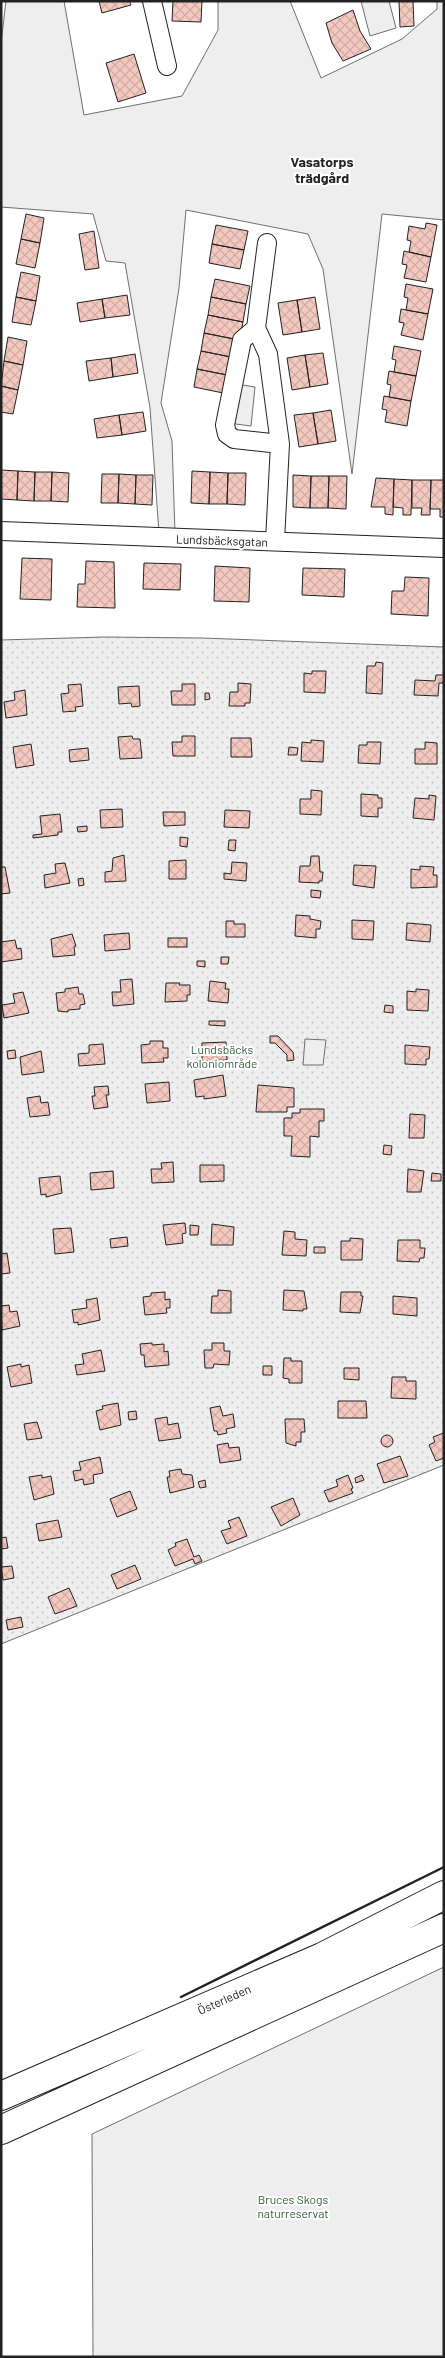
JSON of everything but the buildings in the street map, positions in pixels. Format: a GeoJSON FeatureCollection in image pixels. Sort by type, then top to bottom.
{"type":"FeatureCollection","features":[{"type":"Feature","properties":{"kind":"main road","name":"Österleden"},"geometry":{"type":"LineString","coordinates":[[1,2096],[322,1957],[444,1894]]}},
{"type":"Feature","properties":{"kind":"main road"},"geometry":{"type":"LineString","coordinates":[[1,2130],[444,1928]]}},
{"type":"Feature","properties":{"kind":"street"},"geometry":{"type":"LineString","coordinates":[[152,1],[166,66]]}},
{"type":"Feature","properties":{"kind":"street"},"geometry":{"type":"LineString","coordinates":[[267,243],[256,328],[268,354],[280,444],[275,541]]}},
{"type":"Feature","properties":{"kind":"street"},"geometry":{"type":"LineString","coordinates":[[256,328],[242,340],[225,425],[226,434],[234,439],[280,444]]}},
{"type":"Feature","properties":{"kind":"street","name":"Lundsbäcksgatan"},"geometry":{"type":"LineString","coordinates":[[1,532],[444,548]]}},
{"type":"Feature","properties":{"kind":"green space"},"geometry":{"type":"Polygon","coordinates":[[[6,1],[64,1],[84,115],[182,96],[218,30],[218,1],[290,1],[321,78],[402,39],[437,9],[437,1],[444,1],[444,220],[382,214],[352,474],[323,269],[308,234],[186,210],[179,288],[161,403],[172,441],[175,533],[159,533],[150,408],[125,263],[106,261],[93,214],[1,207],[1,43],[6,1]]]}},
{"type":"Feature","properties":{"kind":"green space"},"geometry":{"type":"Polygon","coordinates":[[[361,1],[389,1],[396,28],[370,36],[361,1]]]}},
{"type":"Feature","properties":{"kind":"green space"},"geometry":{"type":"Polygon","coordinates":[[[236,384],[255,387],[251,426],[228,423],[236,384]]]}},
{"type":"Feature","properties":{"kind":"green space","name":"Lundsbäcks koloniområde"},"geometry":{"type":"Polygon","coordinates":[[[104,637],[202,638],[444,647],[444,1465],[1,1644],[1,640],[104,637]]]}},
{"type":"Feature","properties":{"kind":"green space"},"geometry":{"type":"Polygon","coordinates":[[[305,1039],[326,1040],[323,1065],[303,1065],[305,1039]]]}},
{"type":"Feature","properties":{"kind":"green space","name":"Bruces Skogs naturreservat"},"geometry":{"type":"Polygon","coordinates":[[[444,1967],[444,2357],[93,2357],[92,2134],[444,1967]]]}},
{"type":"Feature","properties":{"kind":"wall"},"geometry":{"type":"LineString","coordinates":[[181,1997],[444,1867]]}},
{"type":"Feature","properties":{"kind":"district","name":"Vasatorps trädgård"},"geometry":{"type":"Point","coordinates":[322,170]}}]}
